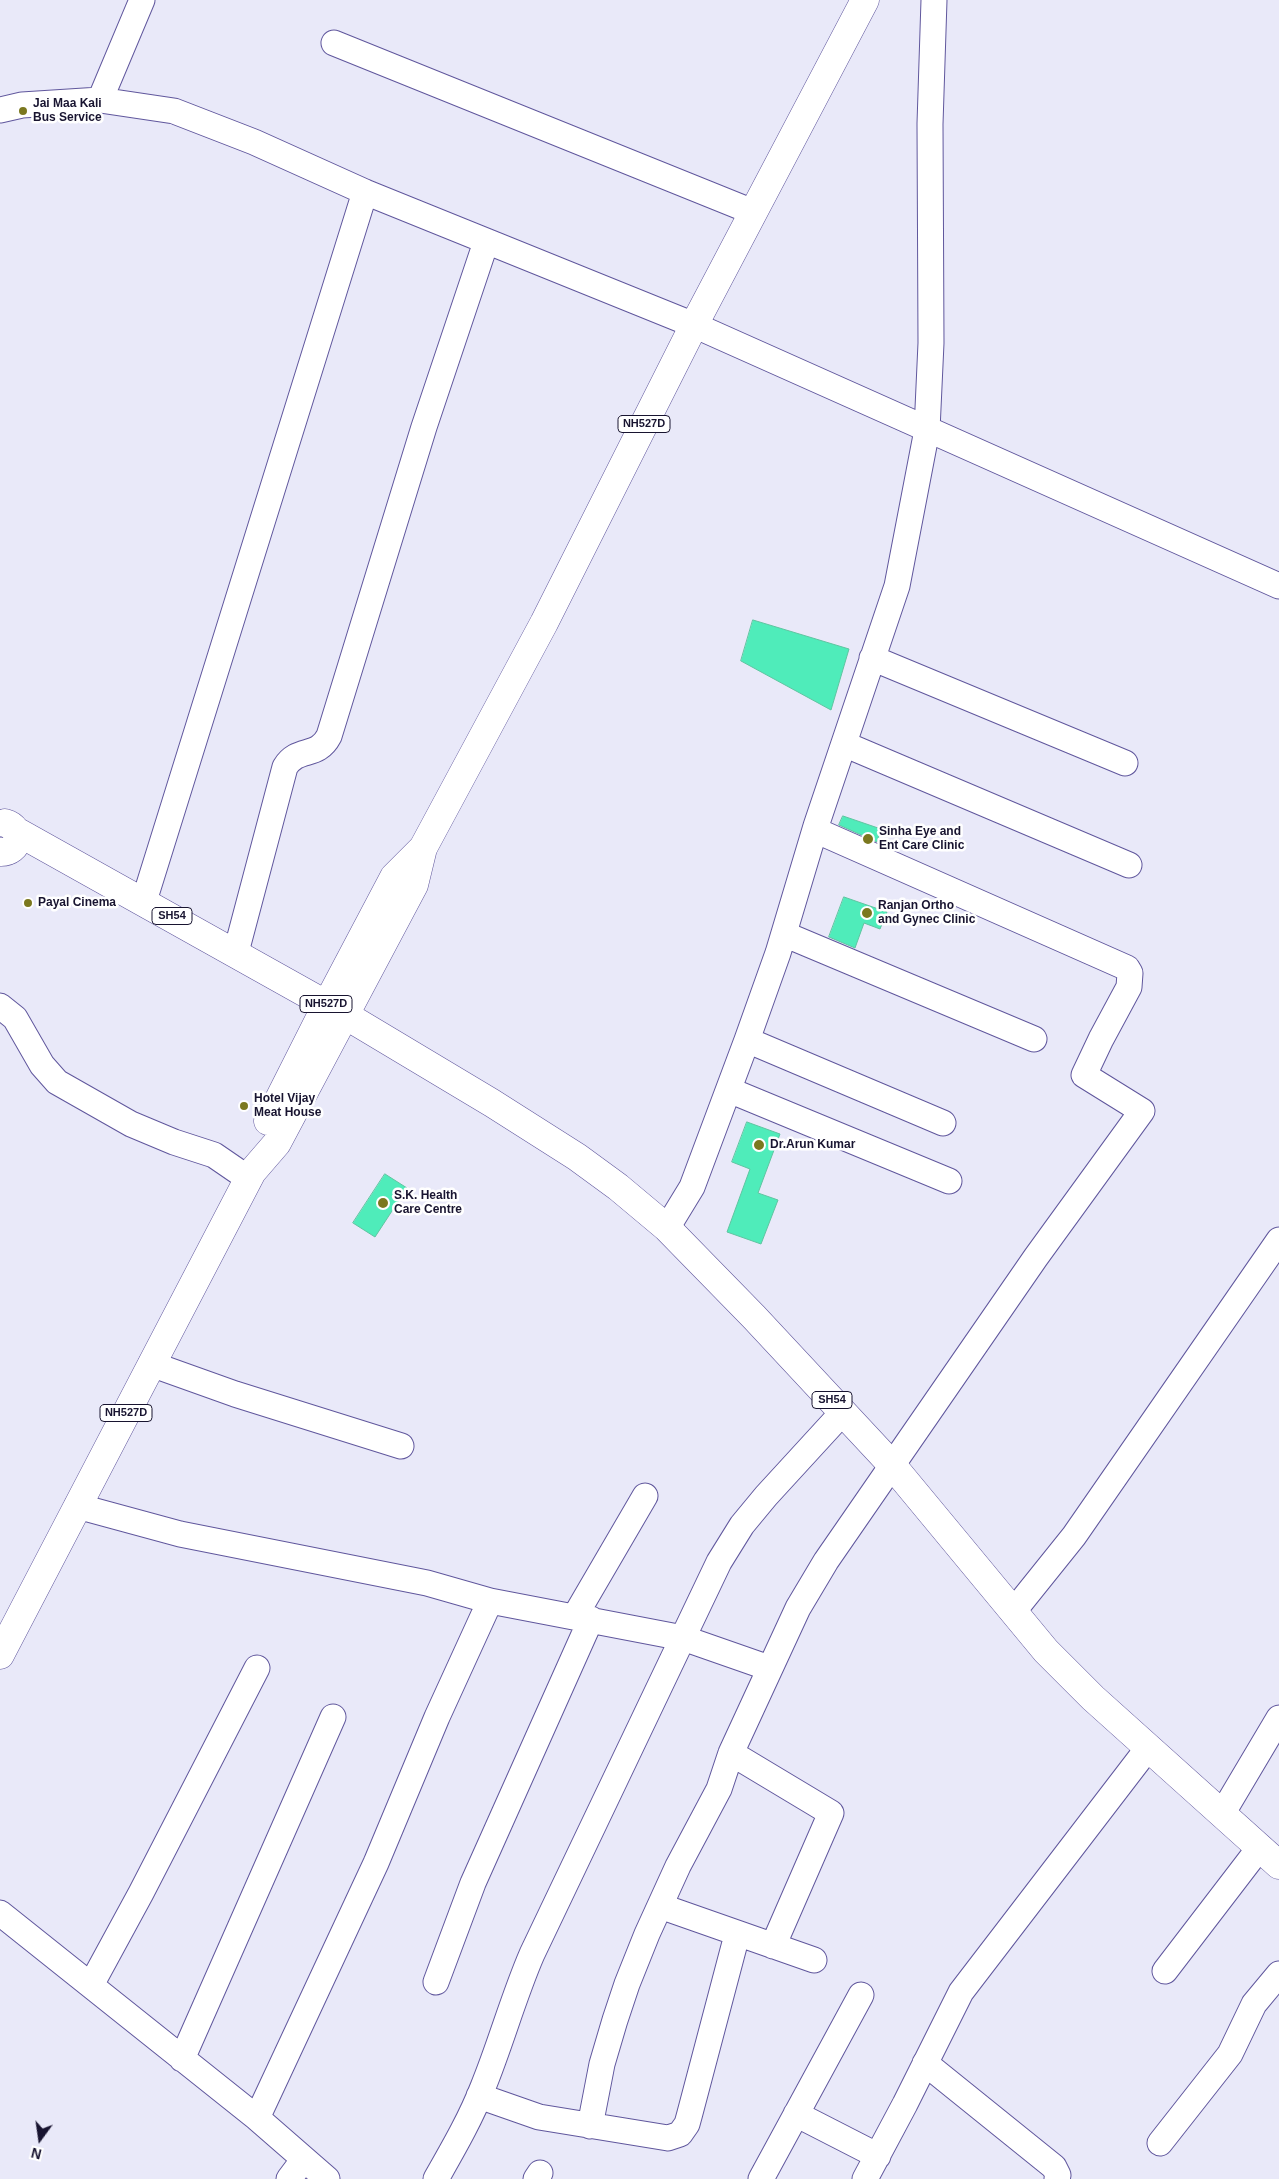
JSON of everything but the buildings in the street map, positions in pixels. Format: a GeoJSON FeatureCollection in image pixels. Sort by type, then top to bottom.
{"type":"FeatureCollection","features":[{"type":"Feature","properties":{"kind":"main road","name":"NH527D"},"geometry":{"type":"LineString","coordinates":[[2,1644],[251,1176],[277,1143],[336,1009],[414,885],[423,848],[544,623],[694,325],[865,0]]}},
{"type":"Feature","properties":{"kind":"main road","name":"SH54"},"geometry":{"type":"LineString","coordinates":[[8,827],[336,1009],[577,1157],[618,1187],[667,1228],[843,1412],[892,1465],[1013,1612],[1060,1664],[1148,1748],[1269,1856]]}},
{"type":"Feature","properties":{"kind":"main road","name":"SH54"},"geometry":{"type":"LineString","coordinates":[[0,852],[6,852],[14,848],[18,840],[8,827]]}},
{"type":"Feature","properties":{"kind":"street"},"geometry":{"type":"LineString","coordinates":[[100,100],[142,0]]}},
{"type":"Feature","properties":{"kind":"street"},"geometry":{"type":"LineString","coordinates":[[667,1228],[692,1187],[747,1040],[784,934],[815,830],[897,586],[927,430],[931,343],[930,124],[934,0]]}},
{"type":"Feature","properties":{"kind":"street"},"geometry":{"type":"LineString","coordinates":[[334,43],[753,212]]}},
{"type":"Feature","properties":{"kind":"street"},"geometry":{"type":"LineString","coordinates":[[0,110],[22,105],[100,100],[174,111],[254,142],[365,192],[486,242],[694,325],[1279,586]]}},
{"type":"Feature","properties":{"kind":"street"},"geometry":{"type":"LineString","coordinates":[[144,901],[365,192]]}},
{"type":"Feature","properties":{"kind":"street"},"geometry":{"type":"LineString","coordinates":[[236,952],[285,767],[293,757],[322,747],[329,736],[424,427],[486,242]]}},
{"type":"Feature","properties":{"kind":"street"},"geometry":{"type":"LineString","coordinates":[[872,658],[1125,763]]}},
{"type":"Feature","properties":{"kind":"street"},"geometry":{"type":"LineString","coordinates":[[844,744],[1129,865]]}},
{"type":"Feature","properties":{"kind":"street"},"geometry":{"type":"LineString","coordinates":[[590,2126],[602,2064],[626,1984],[678,1866],[719,1789],[731,1753],[798,1608],[826,1561],[892,1465],[1036,1257],[1142,1111],[1084,1075],[1100,1038],[1129,987],[1130,973],[1126,968],[815,830]]}},
{"type":"Feature","properties":{"kind":"street"},"geometry":{"type":"LineString","coordinates":[[784,934],[1034,1039]]}},
{"type":"Feature","properties":{"kind":"street"},"geometry":{"type":"LineString","coordinates":[[0,1006],[15,1018],[42,1065],[57,1082],[131,1124],[174,1142],[214,1154],[251,1176]]}},
{"type":"Feature","properties":{"kind":"street"},"geometry":{"type":"LineString","coordinates":[[747,1040],[943,1123]]}},
{"type":"Feature","properties":{"kind":"street"},"geometry":{"type":"LineString","coordinates":[[729,1090],[949,1181]]}},
{"type":"Feature","properties":{"kind":"street"},"geometry":{"type":"LineString","coordinates":[[1013,1612],[1080,1528],[1279,1240]]}},
{"type":"Feature","properties":{"kind":"street"},"geometry":{"type":"LineString","coordinates":[[151,1364],[235,1394],[401,1446]]}},
{"type":"Feature","properties":{"kind":"street"},"geometry":{"type":"LineString","coordinates":[[436,2179],[458,2141],[479,2096],[512,2003],[532,1954],[684,1638],[705,1588],[742,1525],[843,1412]]}},
{"type":"Feature","properties":{"kind":"street"},"geometry":{"type":"LineString","coordinates":[[436,1982],[472,1882],[583,1617],[645,1496]]}},
{"type":"Feature","properties":{"kind":"street"},"geometry":{"type":"LineString","coordinates":[[77,1506],[180,1534],[427,1583],[490,1601],[583,1617],[684,1638],[769,1668]]}},
{"type":"Feature","properties":{"kind":"street"},"geometry":{"type":"LineString","coordinates":[[257,2118],[376,1863],[436,1717],[490,1601]]}},
{"type":"Feature","properties":{"kind":"street"},"geometry":{"type":"LineString","coordinates":[[91,1985],[141,1893],[257,1668]]}},
{"type":"Feature","properties":{"kind":"street"},"geometry":{"type":"LineString","coordinates":[[182,2059],[333,1717]]}},
{"type":"Feature","properties":{"kind":"street"},"geometry":{"type":"LineString","coordinates":[[1222,1814],[1279,1718]]}},
{"type":"Feature","properties":{"kind":"street"},"geometry":{"type":"LineString","coordinates":[[865,2179],[962,1992],[1148,1748]]}},
{"type":"Feature","properties":{"kind":"street"},"geometry":{"type":"LineString","coordinates":[[731,1753],[831,1813],[773,1946]]}},
{"type":"Feature","properties":{"kind":"street"},"geometry":{"type":"LineString","coordinates":[[1165,1971],[1269,1856]]}},
{"type":"Feature","properties":{"kind":"street"},"geometry":{"type":"LineString","coordinates":[[660,1906],[737,1935],[814,1960]]}},
{"type":"Feature","properties":{"kind":"street"},"geometry":{"type":"LineString","coordinates":[[0,1913],[257,2118],[327,2179]]}},
{"type":"Feature","properties":{"kind":"street"},"geometry":{"type":"LineString","coordinates":[[479,2096],[539,2117],[668,2138],[675,2137],[684,2130],[690,2113],[737,1935]]}},
{"type":"Feature","properties":{"kind":"street"},"geometry":{"type":"LineString","coordinates":[[1160,2143],[1230,2054],[1254,2004],[1279,1974]]}},
{"type":"Feature","properties":{"kind":"street"},"geometry":{"type":"LineString","coordinates":[[761,2179],[861,1996]]}},
{"type":"Feature","properties":{"kind":"street"},"geometry":{"type":"LineString","coordinates":[[925,2063],[1054,2167],[1058,2175],[1057,2179]]}},
{"type":"Feature","properties":{"kind":"street"},"geometry":{"type":"LineString","coordinates":[[796,2114],[878,2156]]}},
{"type":"Feature","properties":{"kind":"street"},"geometry":{"type":"LineString","coordinates":[[289,2179],[304,2159]]}},
{"type":"Feature","properties":{"kind":"place","name":"Jai Maa Kali Bus Service"},"geometry":{"type":"Point","coordinates":[23,111]}},
{"type":"Feature","properties":{"kind":"place","name":"Sinha Eye and Ent Care Clinic"},"geometry":{"type":"Point","coordinates":[868,839]}},
{"type":"Feature","properties":{"kind":"place","name":"Payal Cinema"},"geometry":{"type":"Point","coordinates":[28,903]}},
{"type":"Feature","properties":{"kind":"place","name":"Ranjan Ortho and Gynec Clinic"},"geometry":{"type":"Point","coordinates":[867,913]}},
{"type":"Feature","properties":{"kind":"place","name":"Hotel Vijay Meat House"},"geometry":{"type":"Point","coordinates":[244,1106]}},
{"type":"Feature","properties":{"kind":"place","name":"Dr.Arun Kumar"},"geometry":{"type":"Point","coordinates":[759,1145]}},
{"type":"Feature","properties":{"kind":"place","name":"S.K. Health Care Centre"},"geometry":{"type":"Point","coordinates":[383,1203]}}]}
